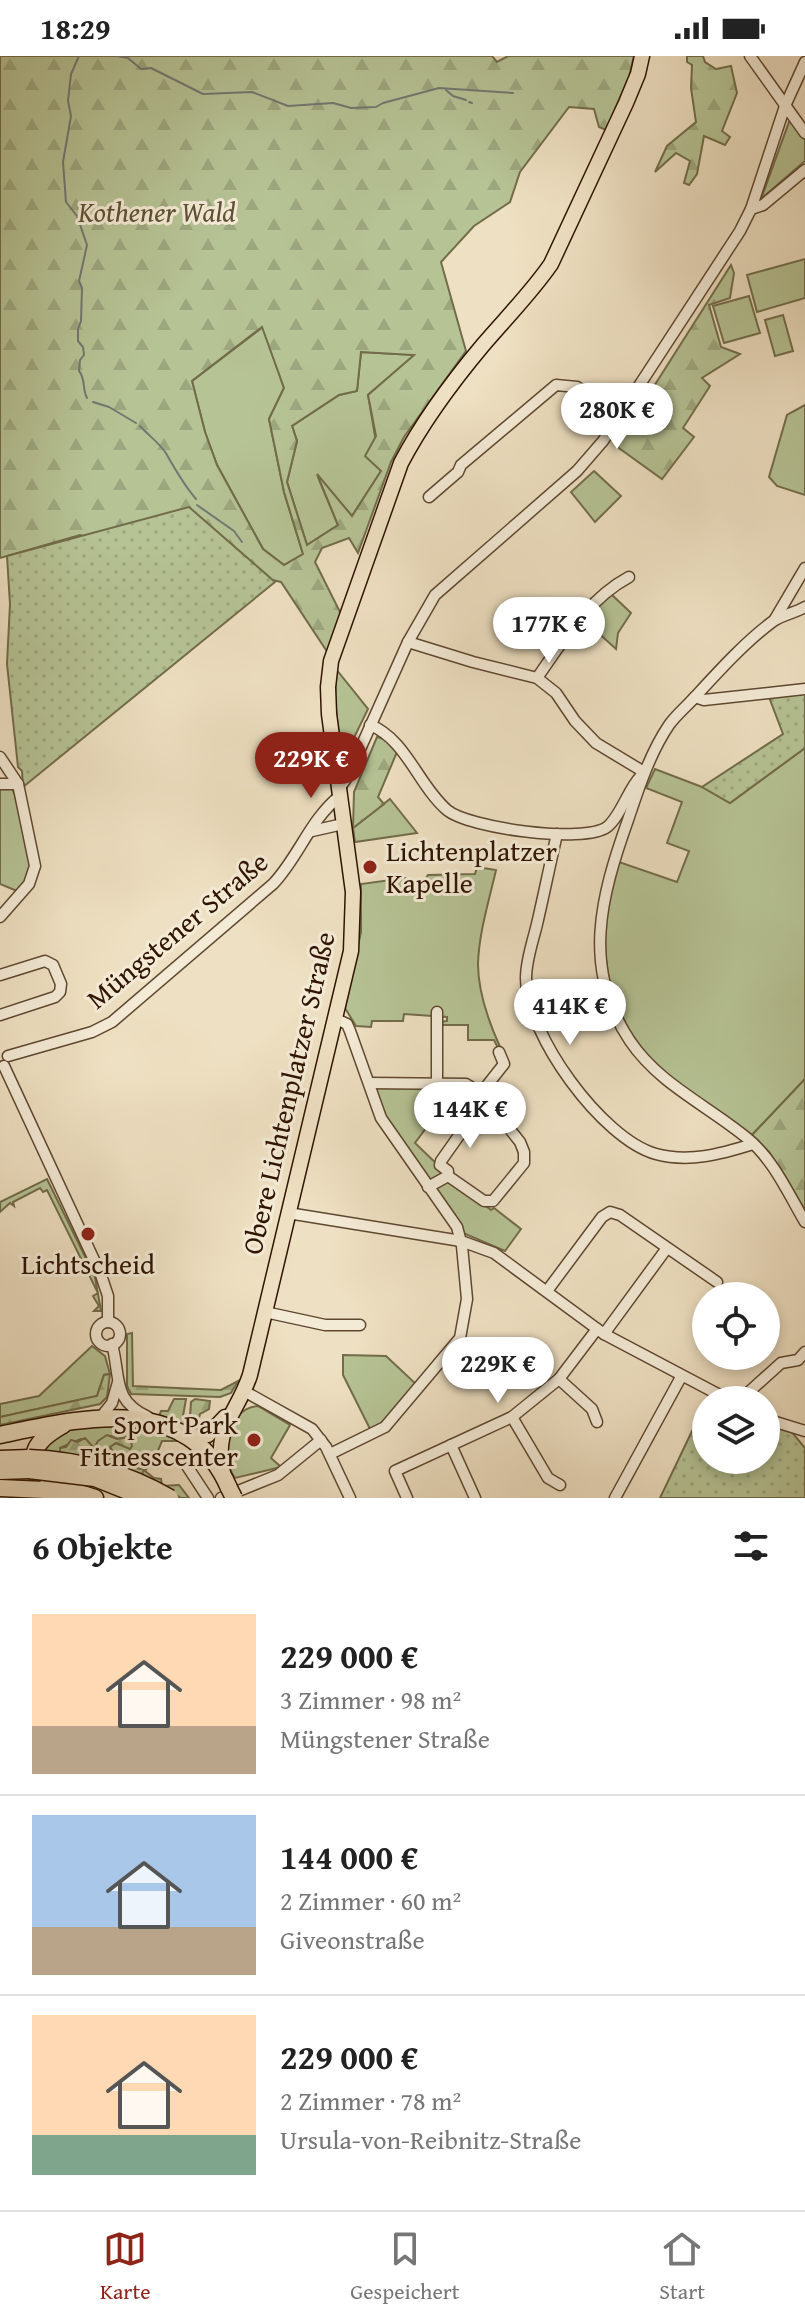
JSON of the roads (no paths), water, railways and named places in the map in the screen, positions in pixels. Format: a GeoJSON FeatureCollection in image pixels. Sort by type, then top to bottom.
{"type":"FeatureCollection","features":[{"type":"Feature","properties":{"kind":"highway"},"geometry":{"type":"LineString","coordinates":[[0,1435],[100,1418],[156,1422],[184,1434],[227,1489]]}},
{"type":"Feature","properties":{"kind":"highway"},"geometry":{"type":"LineString","coordinates":[[64,1424],[40,1442],[36,1465],[43,1476],[75,1493]]}},
{"type":"Feature","properties":{"kind":"highway"},"geometry":{"type":"LineString","coordinates":[[0,1459],[95,1478],[145,1498]]}},
{"type":"Feature","properties":{"kind":"highway"},"geometry":{"type":"LineString","coordinates":[[0,1471],[29,1464],[96,1466],[135,1480],[170,1498]]}},
{"type":"Feature","properties":{"kind":"highway"},"geometry":{"type":"LineString","coordinates":[[6,1488],[75,1493],[95,1498]]}},
{"type":"Feature","properties":{"kind":"main road","name":"Obere Lichtenplatzer Straße"},"geometry":{"type":"LineString","coordinates":[[231,1412],[244,1391],[265,1312],[351,951],[353,892],[333,745],[328,687],[331,663],[401,463],[459,375],[536,286],[551,264],[626,103],[642,56]]}},
{"type":"Feature","properties":{"kind":"main road"},"geometry":{"type":"LineString","coordinates":[[184,1434],[208,1435],[231,1412]]}},
{"type":"Feature","properties":{"kind":"main road"},"geometry":{"type":"LineString","coordinates":[[227,1489],[220,1440],[231,1412]]}},
{"type":"Feature","properties":{"kind":"street"},"geometry":{"type":"LineString","coordinates":[[750,56],[805,133]]}},
{"type":"Feature","properties":{"kind":"street","name":"Müngstener Straße"},"geometry":{"type":"LineString","coordinates":[[3,1060],[92,1032],[112,1022],[273,884],[292,862],[339,792],[408,642],[435,595],[577,471],[603,441],[740,231],[751,209],[785,106],[805,62]]}},
{"type":"Feature","properties":{"kind":"street"},"geometry":{"type":"LineString","coordinates":[[751,209],[763,205],[805,170]]}},
{"type":"Feature","properties":{"kind":"street"},"geometry":{"type":"LineString","coordinates":[[429,497],[458,472],[461,465],[556,385],[577,387],[621,416]]}},
{"type":"Feature","properties":{"kind":"street"},"geometry":{"type":"LineString","coordinates":[[805,568],[781,604],[775,619],[670,724],[644,772],[614,860],[599,935],[604,981],[624,1030],[646,1060],[669,1083],[753,1144],[777,1173],[805,1222]]}},
{"type":"Feature","properties":{"kind":"street"},"geometry":{"type":"LineString","coordinates":[[537,678],[587,610],[614,585],[629,577]]}},
{"type":"Feature","properties":{"kind":"street"},"geometry":{"type":"LineString","coordinates":[[775,619],[805,607]]}},
{"type":"Feature","properties":{"kind":"street"},"geometry":{"type":"LineString","coordinates":[[408,642],[537,678],[556,693],[575,721],[596,743],[644,772]]}},
{"type":"Feature","properties":{"kind":"street"},"geometry":{"type":"LineString","coordinates":[[695,697],[704,700],[805,689]]}},
{"type":"Feature","properties":{"kind":"street"},"geometry":{"type":"LineString","coordinates":[[370,725],[389,735],[447,811],[481,824],[557,834],[605,829],[644,772]]}},
{"type":"Feature","properties":{"kind":"street"},"geometry":{"type":"LineString","coordinates":[[333,745],[344,753],[362,745]]}},
{"type":"Feature","properties":{"kind":"street"},"geometry":{"type":"LineString","coordinates":[[0,757],[18,784],[35,866],[29,884],[0,917]]}},
{"type":"Feature","properties":{"kind":"street"},"geometry":{"type":"LineString","coordinates":[[0,784],[18,784]]}},
{"type":"Feature","properties":{"kind":"street"},"geometry":{"type":"LineString","coordinates":[[312,831],[343,824]]}},
{"type":"Feature","properties":{"kind":"street"},"geometry":{"type":"LineString","coordinates":[[557,834],[526,978],[531,1009],[560,1063],[601,1116],[639,1147],[656,1154],[686,1158],[721,1154],[753,1144]]}},
{"type":"Feature","properties":{"kind":"street"},"geometry":{"type":"LineString","coordinates":[[0,975],[45,961],[53,965],[61,984],[60,992],[55,997],[0,1015]]}},
{"type":"Feature","properties":{"kind":"street"},"geometry":{"type":"LineString","coordinates":[[437,1083],[440,1017]]}},
{"type":"Feature","properties":{"kind":"street"},"geometry":{"type":"LineString","coordinates":[[330,1454],[385,1427],[460,1338],[467,1299],[457,1227],[381,1118],[347,1024],[336,1019]]}},
{"type":"Feature","properties":{"kind":"street"},"geometry":{"type":"LineString","coordinates":[[481,1093],[504,1064],[499,1052]]}},
{"type":"Feature","properties":{"kind":"street"},"geometry":{"type":"LineString","coordinates":[[3,1060],[101,1275],[108,1296],[108,1322]]}},
{"type":"Feature","properties":{"kind":"street"},"geometry":{"type":"LineString","coordinates":[[369,1083],[466,1084],[481,1093],[520,1142],[524,1152],[524,1163],[489,1202],[448,1176],[448,1171],[440,1165],[472,1117]]}},
{"type":"Feature","properties":{"kind":"street"},"geometry":{"type":"LineString","coordinates":[[428,1187],[448,1176]]}},
{"type":"Feature","properties":{"kind":"street"},"geometry":{"type":"LineString","coordinates":[[288,1213],[461,1241],[494,1253],[601,1331],[700,1386]]}},
{"type":"Feature","properties":{"kind":"street"},"geometry":{"type":"LineString","coordinates":[[547,1291],[605,1214],[620,1215],[717,1282]]}},
{"type":"Feature","properties":{"kind":"street"},"geometry":{"type":"LineString","coordinates":[[407,1498],[395,1471],[512,1417],[537,1399],[601,1331],[667,1248]]}},
{"type":"Feature","properties":{"kind":"street"},"geometry":{"type":"LineString","coordinates":[[265,1312],[325,1325],[360,1325]]}},
{"type":"Feature","properties":{"kind":"street"},"geometry":{"type":"LineString","coordinates":[[108,1322],[117,1326],[118,1338],[112,1344],[101,1344],[96,1337],[100,1324],[108,1322]]}},
{"type":"Feature","properties":{"kind":"street"},"geometry":{"type":"LineString","coordinates":[[112,1344],[127,1405],[156,1422]]}},
{"type":"Feature","properties":{"kind":"street"},"geometry":{"type":"LineString","coordinates":[[755,1386],[781,1363],[798,1360],[805,1352]]}},
{"type":"Feature","properties":{"kind":"street"},"geometry":{"type":"LineString","coordinates":[[615,1498],[681,1377]]}},
{"type":"Feature","properties":{"kind":"street"},"geometry":{"type":"LineString","coordinates":[[100,1418],[112,1403],[119,1379]]}},
{"type":"Feature","properties":{"kind":"street"},"geometry":{"type":"LineString","coordinates":[[559,1379],[592,1409],[597,1422]]}},
{"type":"Feature","properties":{"kind":"street"},"geometry":{"type":"LineString","coordinates":[[244,1391],[301,1422],[321,1440],[350,1498]]}},
{"type":"Feature","properties":{"kind":"street"},"geometry":{"type":"LineString","coordinates":[[512,1417],[548,1478],[560,1485]]}},
{"type":"Feature","properties":{"kind":"street"},"geometry":{"type":"LineString","coordinates":[[780,1423],[805,1431]]}},
{"type":"Feature","properties":{"kind":"street"},"geometry":{"type":"LineString","coordinates":[[227,1489],[278,1475],[321,1440]]}},
{"type":"Feature","properties":{"kind":"street"},"geometry":{"type":"LineString","coordinates":[[451,1445],[475,1498]]}},
{"type":"Feature","properties":{"kind":"street"},"geometry":{"type":"LineString","coordinates":[[183,1460],[208,1498]]}},
{"type":"Feature","properties":{"kind":"street"},"geometry":{"type":"LineString","coordinates":[[6,1488],[35,1498]]}},
{"type":"Feature","properties":{"kind":"waterway"},"geometry":{"type":"LineString","coordinates":[[79,56],[71,74],[68,101],[71,116],[63,162],[66,202],[77,216],[87,245],[79,281],[82,288],[78,329],[78,341],[84,355],[79,371],[87,398]]}},
{"type":"Feature","properties":{"kind":"waterway"},"geometry":{"type":"LineString","coordinates":[[117,56],[128,58],[141,69],[151,68],[203,94],[252,92],[288,106],[333,103],[351,108],[376,107],[439,88],[513,93]]}},
{"type":"Feature","properties":{"kind":"waterway"},"geometry":{"type":"LineString","coordinates":[[446,90],[466,100]]}},
{"type":"Feature","properties":{"kind":"waterway"},"geometry":{"type":"LineString","coordinates":[[93,402],[109,407],[136,423]]}},
{"type":"Feature","properties":{"kind":"waterway"},"geometry":{"type":"LineString","coordinates":[[140,426],[158,443],[196,499]]}},
{"type":"Feature","properties":{"kind":"waterway"},"geometry":{"type":"LineString","coordinates":[[197,505],[234,531],[242,542]]}},
{"type":"Feature","properties":{"kind":"place","name":"Lichtenplatzer Kapelle"},"geometry":{"type":"Point","coordinates":[370,867]}},
{"type":"Feature","properties":{"kind":"place","name":"Lichtscheid"},"geometry":{"type":"Point","coordinates":[88,1234]}},
{"type":"Feature","properties":{"kind":"place","name":"Sport Park Fitnesscenter"},"geometry":{"type":"Point","coordinates":[254,1440]}},
{"type":"Feature","properties":{"kind":"park label","name":"Kothener Wald"},"geometry":{"type":"Point","coordinates":[157,212]}}]}
